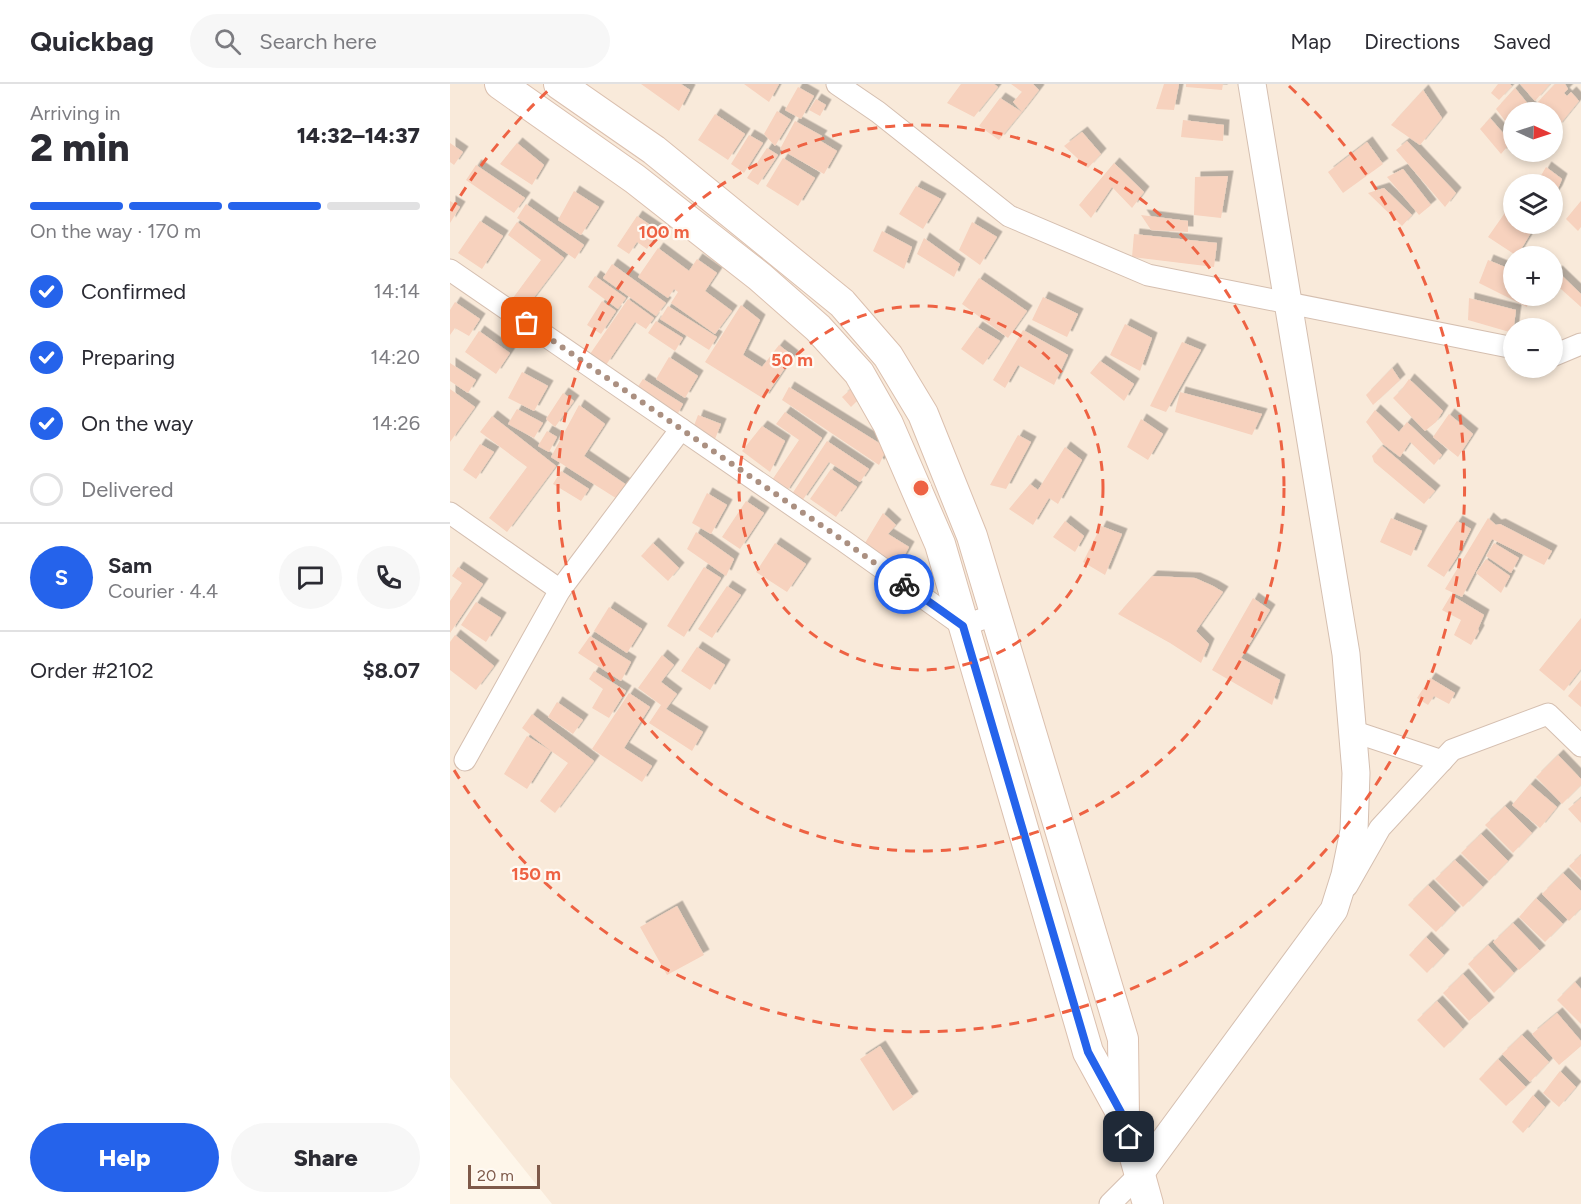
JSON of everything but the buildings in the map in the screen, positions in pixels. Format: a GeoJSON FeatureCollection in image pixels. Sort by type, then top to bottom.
{"type":"FeatureCollection","features":[{"type":"Feature","properties":{"kind":"main road"},"geometry":{"type":"LineString","coordinates":[[500,84],[635,179],[760,277],[818,328],[859,373],[888,424],[939,544],[1088,1052],[1124,1118],[1148,1204]]}},
{"type":"Feature","properties":{"kind":"main road"},"geometry":{"type":"LineString","coordinates":[[559,84],[654,150],[842,303],[888,356],[923,414],[972,536],[1123,1039],[1124,1118]]}},
{"type":"Feature","properties":{"kind":"street"},"geometry":{"type":"LineString","coordinates":[[837,84],[878,112],[1009,216],[1148,275],[1503,346]]}},
{"type":"Feature","properties":{"kind":"street"},"geometry":{"type":"LineString","coordinates":[[1252,84],[1346,654],[1356,773],[1354,831],[1345,875],[1334,910]]}},
{"type":"Feature","properties":{"kind":"street"},"geometry":{"type":"LineString","coordinates":[[450,270],[844,541],[963,626],[996,614]]}},
{"type":"Feature","properties":{"kind":"street"},"geometry":{"type":"LineString","coordinates":[[1563,351],[1581,344]]}},
{"type":"Feature","properties":{"kind":"street"},"geometry":{"type":"LineString","coordinates":[[465,760],[560,590],[681,429]]}},
{"type":"Feature","properties":{"kind":"street"},"geometry":{"type":"LineString","coordinates":[[450,513],[560,590]]}},
{"type":"Feature","properties":{"kind":"street"},"geometry":{"type":"LineString","coordinates":[[1110,1204],[1139,1175],[1334,910],[1380,828],[1452,750],[1548,714],[1581,746]]}},
{"type":"Feature","properties":{"kind":"street"},"geometry":{"type":"LineString","coordinates":[[1352,731],[1442,761]]}},
{"type":"Feature","properties":{"kind":"shaded area"},"geometry":{"type":"Polygon","coordinates":[[[450,84],[1581,84],[1581,1204],[552,1204],[450,1077],[450,84]]]}},
{"type":"Feature","properties":{"kind":"way so far"},"geometry":{"type":"LineString","coordinates":[[527,323],[904,584]]}},
{"type":"Feature","properties":{"kind":"route"},"geometry":{"type":"LineString","coordinates":[[904,584],[963,626],[1088,1052],[1124,1118],[1129,1137]]}}]}
